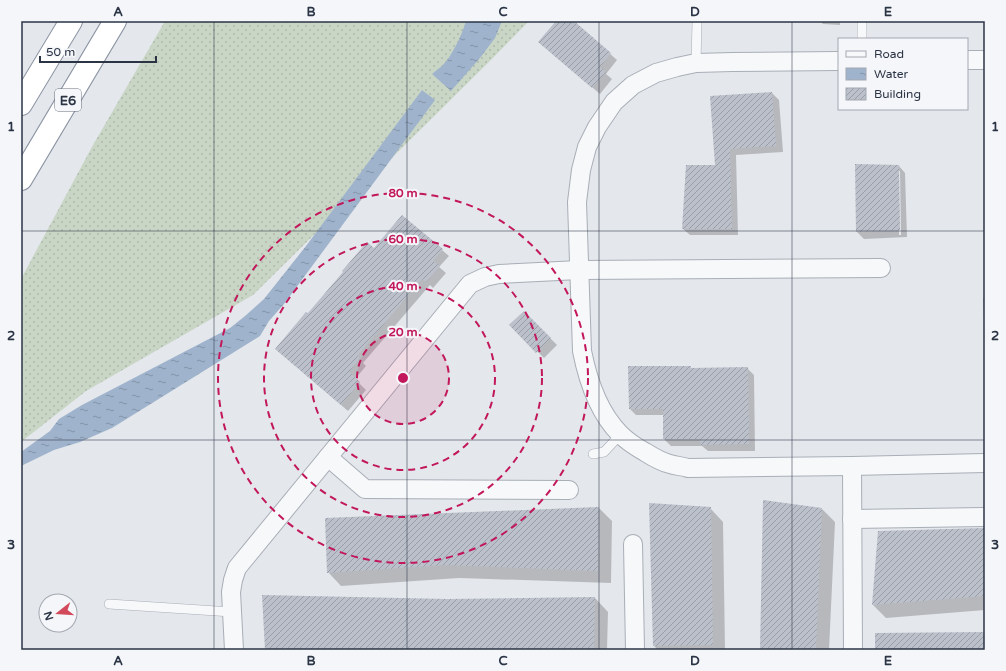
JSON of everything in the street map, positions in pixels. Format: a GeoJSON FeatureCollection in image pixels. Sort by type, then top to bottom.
{"type":"FeatureCollection","features":[{"type":"Feature","properties":{"kind":"highway"},"geometry":{"type":"LineString","coordinates":[[21,104],[71,21]]}},
{"type":"Feature","properties":{"kind":"highway","name":"E6"},"geometry":{"type":"LineString","coordinates":[[21,179],[115,21]]}},
{"type":"Feature","properties":{"kind":"street"},"geometry":{"type":"LineString","coordinates":[[968,60],[985,60]]}},
{"type":"Feature","properties":{"kind":"street"},"geometry":{"type":"LineString","coordinates":[[838,61],[696,63],[656,73],[633,85],[614,102],[597,127],[587,148],[581,170],[577,202],[582,351],[591,386],[608,421],[620,435],[654,457],[669,464],[688,468],[985,463]]}},
{"type":"Feature","properties":{"kind":"street"},"geometry":{"type":"LineString","coordinates":[[234,650],[230,592],[237,568],[470,284],[485,277],[499,274],[579,270],[881,268]]}},
{"type":"Feature","properties":{"kind":"street"},"geometry":{"type":"LineString","coordinates":[[328,457],[365,489],[569,490]]}},
{"type":"Feature","properties":{"kind":"street"},"geometry":{"type":"LineString","coordinates":[[852,466],[853,650]]}},
{"type":"Feature","properties":{"kind":"street"},"geometry":{"type":"LineString","coordinates":[[852,519],[985,517]]}},
{"type":"Feature","properties":{"kind":"street"},"geometry":{"type":"LineString","coordinates":[[633,544],[635,650]]}},
{"type":"Feature","properties":{"kind":"lane"},"geometry":{"type":"LineString","coordinates":[[696,63],[698,21]]}},
{"type":"Feature","properties":{"kind":"lane"},"geometry":{"type":"LineString","coordinates":[[862,21],[862,38]]}},
{"type":"Feature","properties":{"kind":"lane"},"geometry":{"type":"LineString","coordinates":[[593,454],[604,452],[620,435]]}},
{"type":"Feature","properties":{"kind":"lane"},"geometry":{"type":"LineString","coordinates":[[109,604],[232,612]]}},
{"type":"Feature","properties":{"kind":"green space"},"geometry":{"type":"Polygon","coordinates":[[[165,21],[529,21],[253,295],[86,391],[21,442],[21,279],[93,145],[165,21]]]}},
{"type":"Feature","properties":{"kind":"water"},"geometry":{"type":"Polygon","coordinates":[[[466,21],[502,21],[495,38],[480,58],[451,91],[432,74],[442,66],[453,51],[466,21]]]}},
{"type":"Feature","properties":{"kind":"water"},"geometry":{"type":"Polygon","coordinates":[[[422,90],[435,100],[284,304],[269,321],[260,336],[112,428],[80,442],[54,450],[21,466],[21,452],[50,431],[59,419],[82,405],[230,328],[264,299],[306,246],[422,90]]]}},
{"type":"Feature","properties":{"kind":"building"},"geometry":{"type":"Polygon","coordinates":[[[556,21],[574,21],[611,53],[600,67],[606,72],[592,88],[538,42],[556,21]]]}},
{"type":"Feature","properties":{"kind":"building"},"geometry":{"type":"Polygon","coordinates":[[[772,92],[776,146],[730,149],[732,229],[682,229],[686,165],[715,165],[710,96],[772,92]]]}},
{"type":"Feature","properties":{"kind":"building"},"geometry":{"type":"Polygon","coordinates":[[[855,164],[899,165],[900,230],[856,232],[855,164]]]}},
{"type":"Feature","properties":{"kind":"building"},"geometry":{"type":"Polygon","coordinates":[[[402,215],[443,249],[433,261],[440,266],[426,282],[422,279],[357,356],[360,358],[349,372],[360,382],[341,405],[275,349],[306,312],[308,313],[367,242],[374,248],[402,215]]]}},
{"type":"Feature","properties":{"kind":"building"},"geometry":{"type":"Polygon","coordinates":[[[524,311],[551,338],[536,353],[509,325],[524,311]]]}},
{"type":"Feature","properties":{"kind":"building"},"geometry":{"type":"Polygon","coordinates":[[[628,366],[691,366],[691,368],[748,367],[749,444],[700,445],[700,439],[663,439],[663,409],[629,409],[628,366]]]}},
{"type":"Feature","properties":{"kind":"building"},"geometry":{"type":"Polygon","coordinates":[[[763,500],[822,508],[816,650],[760,650],[763,500]]]}},
{"type":"Feature","properties":{"kind":"building"},"geometry":{"type":"Polygon","coordinates":[[[649,503],[711,507],[713,645],[653,646],[649,503]]]}},
{"type":"Feature","properties":{"kind":"building"},"geometry":{"type":"Polygon","coordinates":[[[599,507],[598,571],[445,565],[327,573],[325,518],[599,507]]]}},
{"type":"Feature","properties":{"kind":"building"},"geometry":{"type":"Polygon","coordinates":[[[985,528],[985,596],[872,605],[878,531],[985,528]]]}},
{"type":"Feature","properties":{"kind":"building"},"geometry":{"type":"Polygon","coordinates":[[[262,595],[447,599],[595,597],[594,650],[265,650],[262,595]]]}},
{"type":"Feature","properties":{"kind":"building"},"geometry":{"type":"Polygon","coordinates":[[[985,632],[985,650],[875,650],[875,633],[985,632]]]}}]}
